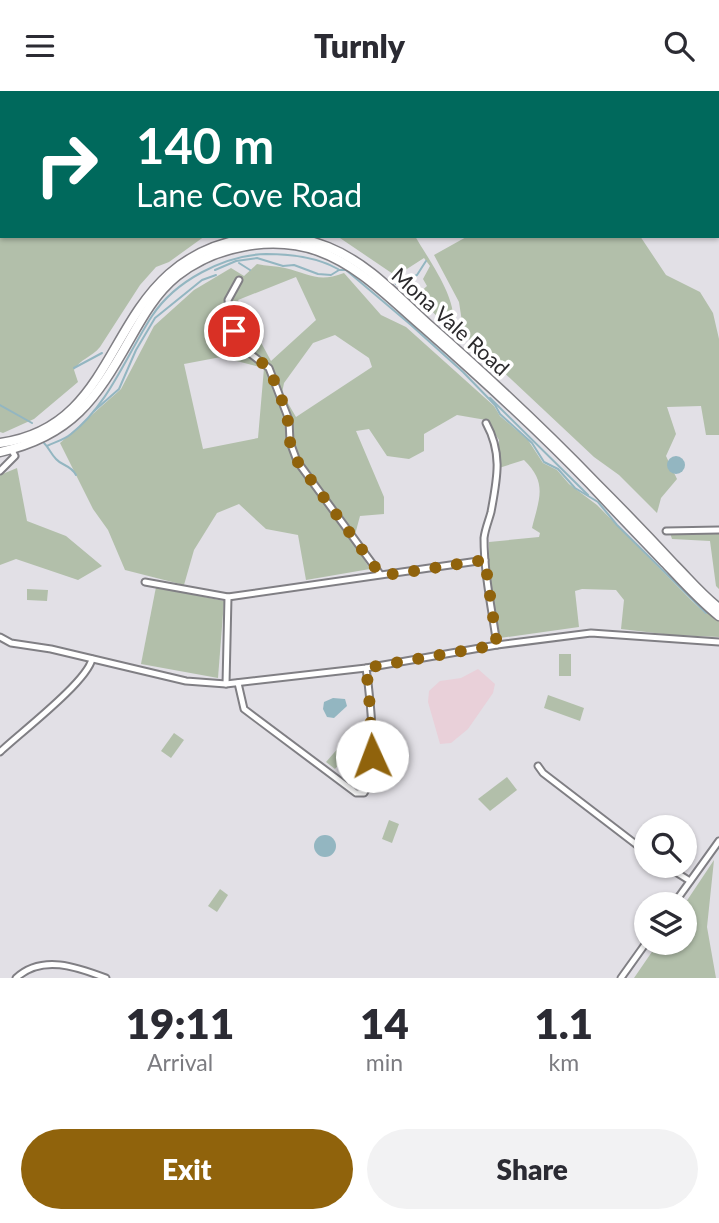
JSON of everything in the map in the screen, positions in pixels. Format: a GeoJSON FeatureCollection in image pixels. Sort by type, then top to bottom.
{"type":"FeatureCollection","features":[{"type":"Feature","properties":{"kind":"highway","name":"Mona Vale Road"},"geometry":{"type":"LineString","coordinates":[[0,443],[41,430],[81,401],[103,373],[146,298],[179,265],[212,247],[244,239],[262,238]]}},
{"type":"Feature","properties":{"kind":"highway","name":"Mona Vale Road"},"geometry":{"type":"LineString","coordinates":[[288,238],[326,246],[363,265],[516,403],[719,608]]}},
{"type":"Feature","properties":{"kind":"highway","name":"Mona Vale Road"},"geometry":{"type":"LineString","coordinates":[[0,452],[36,441],[77,416],[104,384],[142,317],[158,295],[177,276],[224,251],[244,247],[266,244],[316,251],[347,265],[370,281],[475,373],[576,470],[719,616]]}},
{"type":"Feature","properties":{"kind":"street"},"geometry":{"type":"LineString","coordinates":[[239,280],[228,300],[231,327],[248,352],[269,368],[287,413],[290,442],[297,461],[380,574]]}},
{"type":"Feature","properties":{"kind":"street"},"geometry":{"type":"LineString","coordinates":[[486,423],[494,438],[498,460],[492,506],[484,533],[485,560],[497,645]]}},
{"type":"Feature","properties":{"kind":"street"},"geometry":{"type":"LineString","coordinates":[[0,471],[15,456],[11,449]]}},
{"type":"Feature","properties":{"kind":"street"},"geometry":{"type":"LineString","coordinates":[[666,531],[719,530]]}},
{"type":"Feature","properties":{"kind":"street"},"geometry":{"type":"LineString","coordinates":[[145,582],[228,597],[485,560]]}},
{"type":"Feature","properties":{"kind":"street"},"geometry":{"type":"LineString","coordinates":[[226,684],[228,597]]}},
{"type":"Feature","properties":{"kind":"street"},"geometry":{"type":"LineString","coordinates":[[0,637],[11,643],[186,681],[226,684],[366,668],[497,645],[611,633],[660,640],[719,642]]}},
{"type":"Feature","properties":{"kind":"street"},"geometry":{"type":"LineString","coordinates":[[0,752],[73,686],[90,666],[92,659]]}},
{"type":"Feature","properties":{"kind":"street"},"geometry":{"type":"LineString","coordinates":[[238,683],[244,709],[356,793],[364,793],[370,785],[372,756],[366,668]]}},
{"type":"Feature","properties":{"kind":"street"},"geometry":{"type":"LineString","coordinates":[[538,766],[553,782],[634,843]]}},
{"type":"Feature","properties":{"kind":"street"},"geometry":{"type":"LineString","coordinates":[[682,892],[719,841]]}},
{"type":"Feature","properties":{"kind":"street"},"geometry":{"type":"LineString","coordinates":[[685,878],[690,881]]}},
{"type":"Feature","properties":{"kind":"street"},"geometry":{"type":"LineString","coordinates":[[621,978],[637,955]]}},
{"type":"Feature","properties":{"kind":"street"},"geometry":{"type":"LineString","coordinates":[[16,978],[34,967],[58,964],[77,967],[106,978]]}},
{"type":"Feature","properties":{"kind":"shaded area"},"geometry":{"type":"Polygon","coordinates":[[[478,669],[495,684],[493,693],[468,729],[451,743],[440,744],[428,702],[429,691],[440,681],[461,678],[478,669]]]}},
{"type":"Feature","properties":{"kind":"green space"},"geometry":{"type":"Polygon","coordinates":[[[0,238],[202,238],[169,262],[156,267],[140,285],[100,347],[74,370],[78,382],[34,419],[0,432],[0,238]]]}},
{"type":"Feature","properties":{"kind":"green space"},"geometry":{"type":"Polygon","coordinates":[[[340,238],[416,238],[446,290],[451,302],[453,324],[441,320],[416,296],[427,286],[423,279],[430,266],[424,258],[396,276],[340,238]]]}},
{"type":"Feature","properties":{"kind":"green space"},"geometry":{"type":"Polygon","coordinates":[[[464,238],[641,238],[666,275],[700,292],[713,313],[719,339],[719,435],[706,435],[701,406],[667,407],[676,434],[666,456],[677,479],[661,498],[657,513],[619,475],[594,457],[464,335],[459,302],[434,255],[464,238]]]}},
{"type":"Feature","properties":{"kind":"green space"},"geometry":{"type":"Polygon","coordinates":[[[257,264],[320,277],[344,273],[381,315],[406,327],[494,406],[500,416],[528,440],[543,463],[557,470],[569,484],[597,505],[692,601],[706,614],[708,612],[719,620],[719,637],[621,629],[624,600],[616,590],[582,589],[575,591],[579,627],[500,638],[489,575],[489,542],[539,537],[540,533],[532,528],[539,500],[539,484],[532,468],[524,460],[499,468],[499,440],[486,420],[457,415],[424,434],[424,451],[409,459],[387,456],[369,429],[356,431],[384,497],[384,514],[360,516],[353,542],[370,569],[306,580],[298,535],[266,529],[239,504],[217,513],[194,550],[184,585],[125,570],[108,530],[93,509],[60,443],[121,389],[154,326],[194,290],[231,268],[244,276],[257,264]],[[296,277],[238,300],[271,361],[316,320],[296,277]],[[335,335],[313,343],[284,383],[282,393],[296,417],[372,367],[369,358],[335,335]],[[221,357],[184,364],[203,449],[258,438],[264,368],[221,357]]]}},
{"type":"Feature","properties":{"kind":"green space"},"geometry":{"type":"Polygon","coordinates":[[[17,468],[27,521],[66,536],[102,566],[78,580],[16,559],[0,565],[0,475],[17,468]]]}},
{"type":"Feature","properties":{"kind":"green space"},"geometry":{"type":"Polygon","coordinates":[[[670,533],[719,533],[719,589],[716,586],[710,541],[672,539],[670,533]]]}},
{"type":"Feature","properties":{"kind":"green space"},"geometry":{"type":"Polygon","coordinates":[[[156,587],[224,601],[218,678],[141,664],[156,587]]]}},
{"type":"Feature","properties":{"kind":"green space"},"geometry":{"type":"Polygon","coordinates":[[[27,589],[48,590],[47,601],[27,600],[27,589]]]}},
{"type":"Feature","properties":{"kind":"green space"},"geometry":{"type":"Polygon","coordinates":[[[559,654],[571,654],[571,676],[559,676],[559,654]]]}},
{"type":"Feature","properties":{"kind":"green space"},"geometry":{"type":"Polygon","coordinates":[[[548,695],[584,708],[580,721],[544,708],[548,695]]]}},
{"type":"Feature","properties":{"kind":"green space"},"geometry":{"type":"Polygon","coordinates":[[[174,733],[184,740],[171,758],[161,751],[174,733]]]}},
{"type":"Feature","properties":{"kind":"green space"},"geometry":{"type":"Polygon","coordinates":[[[340,746],[348,753],[335,769],[326,762],[340,746]]]}},
{"type":"Feature","properties":{"kind":"green space"},"geometry":{"type":"Polygon","coordinates":[[[507,777],[517,790],[490,811],[478,799],[507,777]]]}},
{"type":"Feature","properties":{"kind":"green space"},"geometry":{"type":"Polygon","coordinates":[[[389,820],[399,824],[392,843],[382,839],[389,820]]]}},
{"type":"Feature","properties":{"kind":"green space"},"geometry":{"type":"Polygon","coordinates":[[[714,860],[707,927],[716,978],[634,978],[650,955],[697,955],[697,892],[693,892],[714,860]]]}},
{"type":"Feature","properties":{"kind":"green space"},"geometry":{"type":"Polygon","coordinates":[[[220,889],[228,895],[217,912],[208,906],[220,889]]]}},
{"type":"Feature","properties":{"kind":"water"},"geometry":{"type":"Polygon","coordinates":[[[676,456],[682,459],[685,465],[682,471],[676,474],[670,471],[667,465],[670,459],[676,456]]]}},
{"type":"Feature","properties":{"kind":"water"},"geometry":{"type":"Polygon","coordinates":[[[333,698],[345,699],[347,706],[334,718],[327,717],[323,709],[324,702],[333,698]]]}},
{"type":"Feature","properties":{"kind":"water"},"geometry":{"type":"Polygon","coordinates":[[[325,835],[333,838],[336,846],[333,854],[325,857],[317,854],[314,846],[317,838],[325,835]]]}},
{"type":"Feature","properties":{"kind":"waterway"},"geometry":{"type":"LineString","coordinates":[[47,446],[68,436],[96,409],[152,316],[162,303],[187,281],[234,259],[266,254],[303,257],[338,269]]}},
{"type":"Feature","properties":{"kind":"waterway"},"geometry":{"type":"LineString","coordinates":[[215,270],[236,261],[257,258],[283,266],[294,265],[318,274],[331,275],[339,270],[346,270],[463,372],[495,405],[500,414],[532,443],[544,462],[558,469],[575,488],[598,502],[617,525],[706,613]]}},
{"type":"Feature","properties":{"kind":"waterway"},"geometry":{"type":"LineString","coordinates":[[396,284],[417,275],[426,261]]}},
{"type":"Feature","properties":{"kind":"waterway"},"geometry":{"type":"LineString","coordinates":[[239,263],[250,270]]}},
{"type":"Feature","properties":{"kind":"waterway"},"geometry":{"type":"LineString","coordinates":[[94,411],[119,389],[136,350],[155,318],[202,280],[216,275]]}},
{"type":"Feature","properties":{"kind":"waterway"},"geometry":{"type":"LineString","coordinates":[[74,368],[102,353]]}},
{"type":"Feature","properties":{"kind":"waterway"},"geometry":{"type":"LineString","coordinates":[[490,398],[588,495]]}},
{"type":"Feature","properties":{"kind":"waterway"},"geometry":{"type":"LineString","coordinates":[[0,405],[32,423]]}},
{"type":"Feature","properties":{"kind":"waterway"},"geometry":{"type":"LineString","coordinates":[[44,443],[56,459],[72,469],[76,475]]}},
{"type":"Feature","properties":{"kind":"route"},"geometry":{"type":"LineString","coordinates":[[234,331],[248,352],[269,368],[287,413],[290,442],[297,461],[380,574],[485,560],[497,645],[366,668],[372,756]]}}]}
